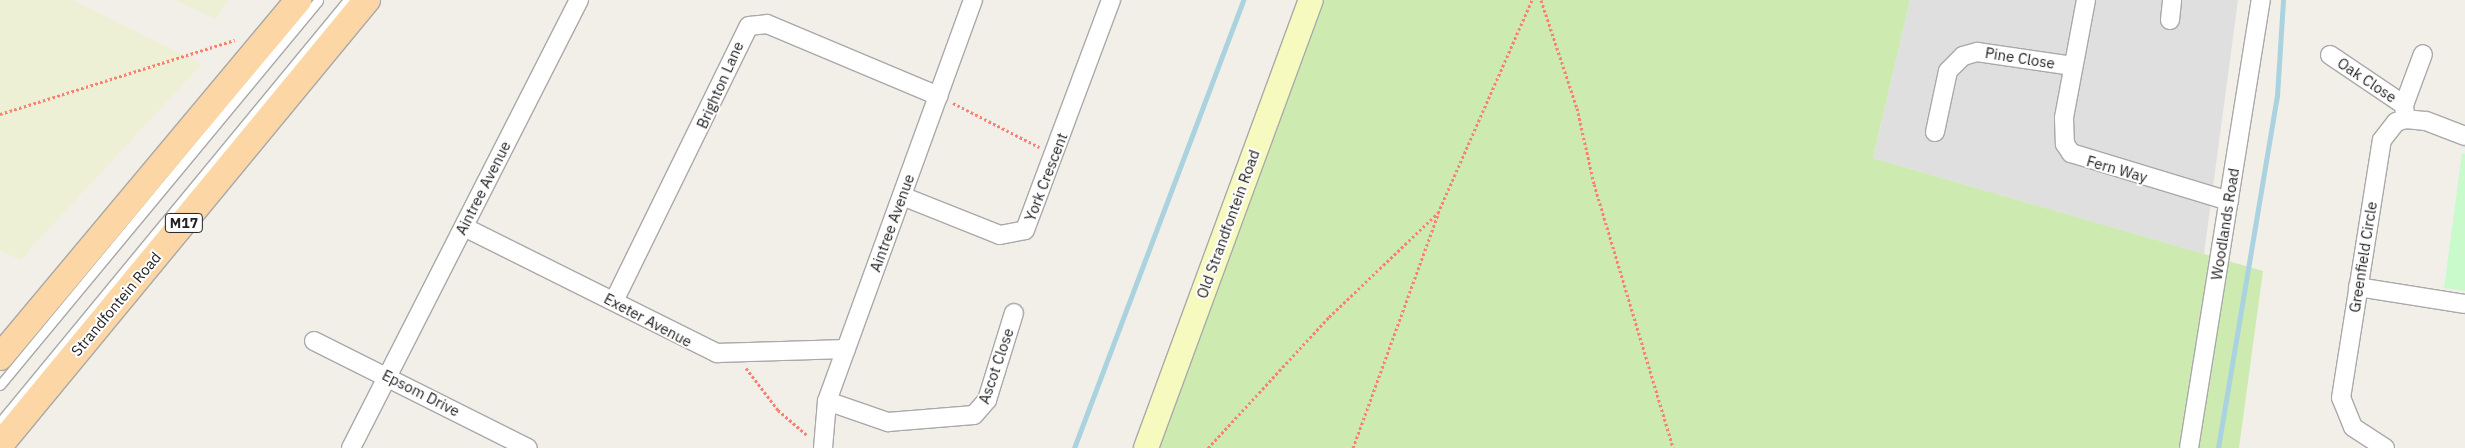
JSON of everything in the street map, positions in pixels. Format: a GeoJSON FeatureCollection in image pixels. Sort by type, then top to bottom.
{"type":"FeatureCollection","features":[{"type":"Feature","properties":{"kind":"main road"},"geometry":{"type":"LineString","coordinates":[[0,357],[298,0]]}},
{"type":"Feature","properties":{"kind":"main road","name":"Strandfontein Road"},"geometry":{"type":"LineString","coordinates":[[0,445],[367,0]]}},
{"type":"Feature","properties":{"kind":"street","name":"Aintree Avenue"},"geometry":{"type":"LineString","coordinates":[[350,448],[579,0]]}},
{"type":"Feature","properties":{"kind":"street","name":"Aintree Avenue"},"geometry":{"type":"LineString","coordinates":[[823,447],[827,402],[973,0]]}},
{"type":"Feature","properties":{"kind":"street","name":"York Crescent"},"geometry":{"type":"LineString","coordinates":[[902,196],[1000,235],[1013,236],[1025,230],[1055,155],[1111,0]]}},
{"type":"Feature","properties":{"kind":"street","name":"Old Strandfontein Road"},"geometry":{"type":"LineString","coordinates":[[1146,448],[1312,0]]}},
{"type":"Feature","properties":{"kind":"street","name":"Fern Way"},"geometry":{"type":"LineString","coordinates":[[2086,0],[2064,125],[2071,153],[2228,201]]}},
{"type":"Feature","properties":{"kind":"street"},"geometry":{"type":"LineString","coordinates":[[2170,20],[2172,0]]}},
{"type":"Feature","properties":{"kind":"street","name":"Woodlands Road"},"geometry":{"type":"LineString","coordinates":[[2189,448],[2261,0]]}},
{"type":"Feature","properties":{"kind":"street","name":"Brighton Lane"},"geometry":{"type":"LineString","coordinates":[[614,301],[748,26],[767,24],[938,96]]}},
{"type":"Feature","properties":{"kind":"street","name":"Pine Close"},"geometry":{"type":"LineString","coordinates":[[1935,132],[1948,71],[1962,56],[1977,52],[2073,66]]}},
{"type":"Feature","properties":{"kind":"street"},"geometry":{"type":"LineString","coordinates":[[2423,54],[2405,112],[2465,136]]}},
{"type":"Feature","properties":{"kind":"street","name":"Oak Close"},"geometry":{"type":"LineString","coordinates":[[2330,56],[2405,112]]}},
{"type":"Feature","properties":{"kind":"street","name":"Greenfield Circle"},"geometry":{"type":"LineString","coordinates":[[2385,448],[2352,428],[2341,398],[2382,140],[2405,112]]}},
{"type":"Feature","properties":{"kind":"street","name":"Exeter Avenue"},"geometry":{"type":"LineString","coordinates":[[464,227],[614,301],[693,345],[732,353],[846,349]]}},
{"type":"Feature","properties":{"kind":"street"},"geometry":{"type":"LineString","coordinates":[[2358,287],[2465,304]]}},
{"type":"Feature","properties":{"kind":"street","name":"Ascot Close"},"geometry":{"type":"LineString","coordinates":[[827,402],[888,422],[974,415],[986,400],[1014,313]]}},
{"type":"Feature","properties":{"kind":"street","name":"Epsom Drive"},"geometry":{"type":"LineString","coordinates":[[314,341],[388,376],[528,448]]}},
{"type":"Feature","properties":{"kind":"lane"},"geometry":{"type":"LineString","coordinates":[[0,385],[318,0]]}},
{"type":"Feature","properties":{"kind":"lane"},"geometry":{"type":"LineString","coordinates":[[0,422],[348,0]]}},
{"type":"Feature","properties":{"kind":"path"},"geometry":{"type":"LineString","coordinates":[[1353,448],[1438,213],[1532,0]]}},
{"type":"Feature","properties":{"kind":"path"},"geometry":{"type":"LineString","coordinates":[[1541,0],[1578,108],[1594,184],[1674,448]]}},
{"type":"Feature","properties":{"kind":"path"},"geometry":{"type":"LineString","coordinates":[[0,114],[71,95],[204,48],[242,42]]}},
{"type":"Feature","properties":{"kind":"path"},"geometry":{"type":"LineString","coordinates":[[938,96],[1055,155]]}},
{"type":"Feature","properties":{"kind":"path"},"geometry":{"type":"LineString","coordinates":[[1208,448],[1329,317],[1438,213]]}},
{"type":"Feature","properties":{"kind":"path"},"geometry":{"type":"LineString","coordinates":[[732,353],[778,410],[823,447]]}},
{"type":"Feature","properties":{"kind":"shaded area"},"geometry":{"type":"Polygon","coordinates":[[[1910,0],[2238,0],[2204,254],[1873,158],[1910,0]]]}},
{"type":"Feature","properties":{"kind":"green space"},"geometry":{"type":"Polygon","coordinates":[[[0,0],[73,0],[202,64],[20,260],[0,251],[0,0]]]}},
{"type":"Feature","properties":{"kind":"green space"},"geometry":{"type":"Polygon","coordinates":[[[175,0],[229,0],[215,19],[175,0]]]}},
{"type":"Feature","properties":{"kind":"green space"},"geometry":{"type":"Polygon","coordinates":[[[1325,0],[1910,0],[1873,158],[2263,271],[2239,448],[1160,448],[1325,0]]]}},
{"type":"Feature","properties":{"kind":"green space"},"geometry":{"type":"Polygon","coordinates":[[[2462,153],[2465,154],[2465,291],[2444,288],[2462,153]]]}},
{"type":"Feature","properties":{"kind":"waterway"},"geometry":{"type":"LineString","coordinates":[[1074,448],[1243,0]]}},
{"type":"Feature","properties":{"kind":"waterway"},"geometry":{"type":"LineString","coordinates":[[2218,448],[2277,96],[2283,0]]}}]}
